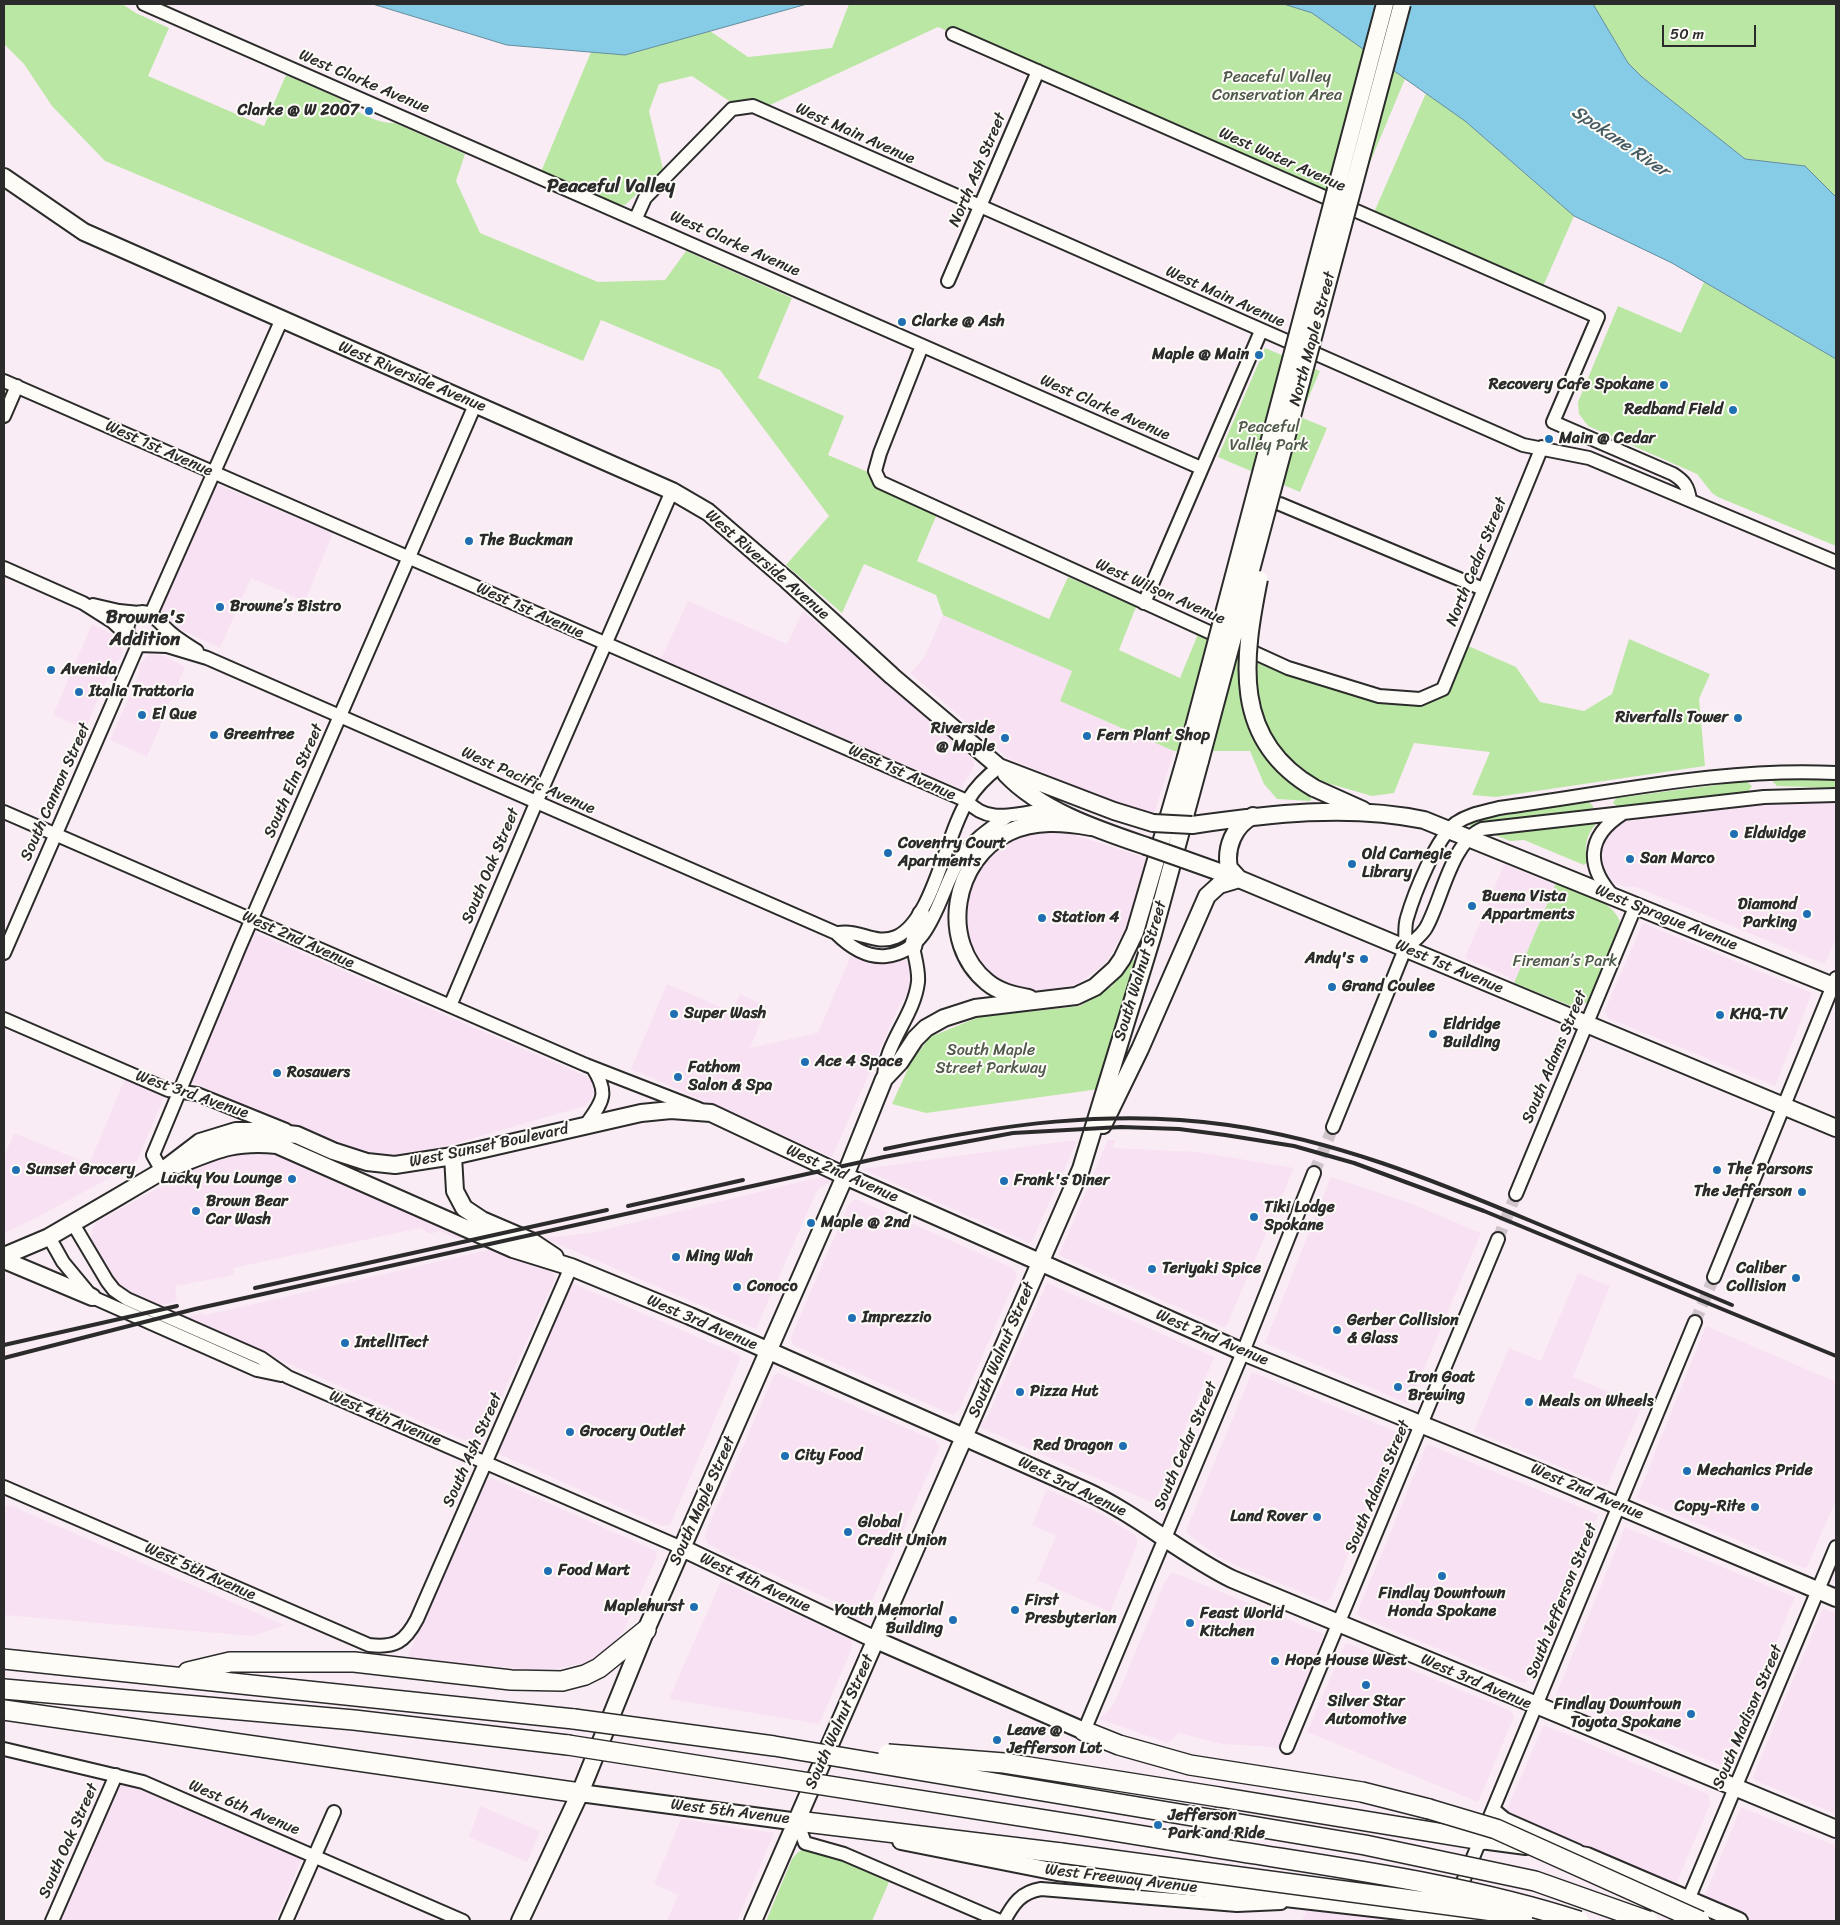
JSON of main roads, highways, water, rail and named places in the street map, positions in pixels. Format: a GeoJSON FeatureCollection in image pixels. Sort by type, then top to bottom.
{"type":"FeatureCollection","features":[{"type":"Feature","properties":{"kind":"highway"},"geometry":{"type":"LineString","coordinates":[[174,1676],[230,1662],[354,1662],[511,1680],[562,1681],[585,1676],[599,1668],[646,1630]]}},
{"type":"Feature","properties":{"kind":"highway"},"geometry":{"type":"LineString","coordinates":[[4,1659],[574,1719],[774,1746],[1365,1845],[1535,1881],[1648,1921]]}},
{"type":"Feature","properties":{"kind":"highway"},"geometry":{"type":"LineString","coordinates":[[4,1689],[354,1720],[568,1745],[861,1790],[1379,1875],[1527,1904],[1579,1921]]}},
{"type":"Feature","properties":{"kind":"highway"},"geometry":{"type":"LineString","coordinates":[[4,1710],[580,1793]]}},
{"type":"Feature","properties":{"kind":"highway"},"geometry":{"type":"LineString","coordinates":[[1084,1731],[1119,1745],[1190,1765],[1362,1792],[1429,1808],[1505,1833],[1700,1921]]}},
{"type":"Feature","properties":{"kind":"highway"},"geometry":{"type":"LineString","coordinates":[[774,1746],[1004,1763],[1481,1840]]}},
{"type":"Feature","properties":{"kind":"highway"},"geometry":{"type":"LineString","coordinates":[[797,1821],[1061,1853],[1428,1901],[1563,1921]]}},
{"type":"Feature","properties":{"kind":"main road","name":"North Maple Street"},"geometry":{"type":"LineString","coordinates":[[1193,759],[1385,4]]}},
{"type":"Feature","properties":{"kind":"main road","name":"North Maple Street"},"geometry":{"type":"LineString","coordinates":[[1193,759],[1298,395],[1402,4]]}},
{"type":"Feature","properties":{"kind":"main road","name":"West Riverside Avenue"},"geometry":{"type":"LineString","coordinates":[[4,177],[84,232],[281,321],[672,491],[708,512],[787,580],[892,676],[999,767],[1114,811],[1153,823],[1192,824],[1277,813],[1398,814],[1424,820],[1468,839]]}},
{"type":"Feature","properties":{"kind":"main road"},"geometry":{"type":"LineString","coordinates":[[1298,395],[1256,595],[1247,668],[1250,707],[1263,740],[1279,761],[1300,780],[1370,813]]}},
{"type":"Feature","properties":{"kind":"main road","name":"South Maple Street"},"geometry":{"type":"LineString","coordinates":[[520,1921],[580,1793],[646,1630],[845,1176],[884,1079],[900,1062],[908,1049],[926,1028],[944,1018],[975,1008],[1048,1001],[1086,992],[1104,981],[1122,959],[1135,932],[1193,759]]}},
{"type":"Feature","properties":{"kind":"main road","name":"South Walnut Street"},"geometry":{"type":"LineString","coordinates":[[753,1921],[1081,1169],[1153,934],[1193,759]]}},
{"type":"Feature","properties":{"kind":"main road","name":"West 1st Avenue"},"geometry":{"type":"LineString","coordinates":[[999,767],[1020,786],[1060,811],[1091,827],[1239,879],[1836,1128]]}},
{"type":"Feature","properties":{"kind":"main road"},"geometry":{"type":"LineString","coordinates":[[1081,1169],[1140,1049],[1207,896],[1219,885],[1239,879],[1229,868],[1229,849],[1240,827],[1253,816]]}},
{"type":"Feature","properties":{"kind":"main road"},"geometry":{"type":"LineString","coordinates":[[1048,1001],[1008,994],[986,981],[972,964],[963,947],[957,928],[958,899],[972,866],[982,852],[1006,833],[1025,826],[1046,823],[1062,822],[1091,827]]}},
{"type":"Feature","properties":{"kind":"main road","name":"West Sprague Avenue"},"geometry":{"type":"LineString","coordinates":[[1468,839],[1835,984]]}},
{"type":"Feature","properties":{"kind":"main road","name":"South Maple Street"},"geometry":{"type":"LineString","coordinates":[[913,947],[921,914]]}},
{"type":"Feature","properties":{"kind":"main road","name":"West Sunset Boulevard"},"geometry":{"type":"LineString","coordinates":[[4,1256],[49,1237],[162,1171],[200,1142],[236,1131],[262,1131],[297,1135],[333,1151],[367,1162],[395,1165],[453,1156],[641,1113],[671,1110],[710,1113]]}},
{"type":"Feature","properties":{"kind":"main road","name":"West 2nd Avenue"},"geometry":{"type":"LineString","coordinates":[[710,1113],[845,1176],[1243,1352],[1618,1505],[1836,1598]]}},
{"type":"Feature","properties":{"kind":"main road","name":"West Sunset Boulevard"},"geometry":{"type":"LineString","coordinates":[[162,1171],[233,1144],[252,1142],[277,1145],[302,1156]]}},
{"type":"Feature","properties":{"kind":"main road","name":"West 3rd Avenue"},"geometry":{"type":"LineString","coordinates":[[302,1156],[514,1249],[571,1267],[769,1350],[1102,1498],[1164,1539],[1232,1580],[1836,1829]]}},
{"type":"Feature","properties":{"kind":"main road"},"geometry":{"type":"LineString","coordinates":[[453,1156],[455,1192],[464,1208],[482,1220],[531,1241],[571,1267]]}},
{"type":"Feature","properties":{"kind":"main road"},"geometry":{"type":"LineString","coordinates":[[4,1260],[92,1297]]}},
{"type":"Feature","properties":{"kind":"main road","name":"West 4th Avenue"},"geometry":{"type":"LineString","coordinates":[[682,1548],[876,1640],[1084,1731]]}},
{"type":"Feature","properties":{"kind":"main road","name":"West 5th Avenue"},"geometry":{"type":"LineString","coordinates":[[580,1793],[797,1821]]}},
{"type":"Feature","properties":{"kind":"main road","name":"West Freeway Avenue"},"geometry":{"type":"LineString","coordinates":[[797,1821],[1057,1872],[1448,1919]]}},
{"type":"Feature","properties":{"kind":"main road"},"geometry":{"type":"LineString","coordinates":[[1481,1840],[1587,1856],[1739,1921]]}},
{"type":"Feature","properties":{"kind":"main road"},"geometry":{"type":"LineString","coordinates":[[1448,1919],[1487,1921]]}},
{"type":"Feature","properties":{"kind":"water"},"geometry":{"type":"Polygon","coordinates":[[[373,4],[807,4],[625,55],[507,45],[373,4]]]}},
{"type":"Feature","properties":{"kind":"water","name":"Spokane River"},"geometry":{"type":"Polygon","coordinates":[[[1284,4],[1593,4],[1628,63],[1642,77],[1745,159],[1805,166],[1836,197],[1836,359],[1672,263],[1574,216],[1465,121],[1312,13],[1284,4]]]}},
{"type":"Feature","properties":{"kind":"tunnel"},"geometry":{"type":"LineString","coordinates":[[1314,1173],[1333,1127]]}},
{"type":"Feature","properties":{"kind":"tunnel"},"geometry":{"type":"LineString","coordinates":[[1498,1239],[1516,1194]]}},
{"type":"Feature","properties":{"kind":"tunnel"},"geometry":{"type":"LineString","coordinates":[[1695,1322],[1714,1277]]}},
{"type":"Feature","properties":{"kind":"railway"},"geometry":{"type":"LineString","coordinates":[[885,1149],[1013,1126],[1098,1119],[1185,1120],[1267,1132],[1345,1151],[1420,1177],[1732,1305]]}},
{"type":"Feature","properties":{"kind":"railway"},"geometry":{"type":"LineString","coordinates":[[4,1358],[195,1309],[884,1157],[1013,1133],[1121,1127],[1179,1129],[1225,1135],[1294,1146],[1354,1163],[1484,1211],[1836,1356]]}},
{"type":"Feature","properties":{"kind":"railway"},"geometry":{"type":"LineString","coordinates":[[628,1206],[743,1180]]}},
{"type":"Feature","properties":{"kind":"railway"},"geometry":{"type":"LineString","coordinates":[[255,1288],[607,1210]]}},
{"type":"Feature","properties":{"kind":"railway"},"geometry":{"type":"LineString","coordinates":[[4,1345],[177,1306]]}},
{"type":"Feature","properties":{"kind":"place","name":"Clarke @ W 2007"},"geometry":{"type":"Point","coordinates":[369,111]}},
{"type":"Feature","properties":{"kind":"place","name":"Clarke @ Ash"},"geometry":{"type":"Point","coordinates":[902,322]}},
{"type":"Feature","properties":{"kind":"place","name":"Maple @ Main"},"geometry":{"type":"Point","coordinates":[1259,355]}},
{"type":"Feature","properties":{"kind":"place","name":"Recovery Cafe Spokane"},"geometry":{"type":"Point","coordinates":[1664,385]}},
{"type":"Feature","properties":{"kind":"place","name":"Redband Field"},"geometry":{"type":"Point","coordinates":[1733,410]}},
{"type":"Feature","properties":{"kind":"place","name":"Main @ Cedar"},"geometry":{"type":"Point","coordinates":[1549,439]}},
{"type":"Feature","properties":{"kind":"place","name":"The Buckman"},"geometry":{"type":"Point","coordinates":[469,541]}},
{"type":"Feature","properties":{"kind":"place","name":"Browne’s Bistro"},"geometry":{"type":"Point","coordinates":[220,607]}},
{"type":"Feature","properties":{"kind":"place","name":"Avenida"},"geometry":{"type":"Point","coordinates":[51,670]}},
{"type":"Feature","properties":{"kind":"place","name":"Italia Trattoria"},"geometry":{"type":"Point","coordinates":[79,692]}},
{"type":"Feature","properties":{"kind":"place","name":"El Que"},"geometry":{"type":"Point","coordinates":[142,715]}},
{"type":"Feature","properties":{"kind":"place","name":"Riverfalls Tower"},"geometry":{"type":"Point","coordinates":[1738,718]}},
{"type":"Feature","properties":{"kind":"place","name":"Greentree"},"geometry":{"type":"Point","coordinates":[214,735]}},
{"type":"Feature","properties":{"kind":"place","name":"Fern Plant Shop"},"geometry":{"type":"Point","coordinates":[1087,736]}},
{"type":"Feature","properties":{"kind":"place","name":"Riverside @ Maple"},"geometry":{"type":"Point","coordinates":[1005,738]}},
{"type":"Feature","properties":{"kind":"place","name":"Eldwidge"},"geometry":{"type":"Point","coordinates":[1734,834]}},
{"type":"Feature","properties":{"kind":"place","name":"Coventry Court Apartments"},"geometry":{"type":"Point","coordinates":[888,853]}},
{"type":"Feature","properties":{"kind":"place","name":"San Marco"},"geometry":{"type":"Point","coordinates":[1630,859]}},
{"type":"Feature","properties":{"kind":"place","name":"Old Carnegie Library"},"geometry":{"type":"Point","coordinates":[1352,864]}},
{"type":"Feature","properties":{"kind":"place","name":"Buena Vista Appartments"},"geometry":{"type":"Point","coordinates":[1472,906]}},
{"type":"Feature","properties":{"kind":"place","name":"Diamond Parking"},"geometry":{"type":"Point","coordinates":[1807,914]}},
{"type":"Feature","properties":{"kind":"place","name":"Station 4"},"geometry":{"type":"Point","coordinates":[1042,918]}},
{"type":"Feature","properties":{"kind":"place","name":"Andy's"},"geometry":{"type":"Point","coordinates":[1364,959]}},
{"type":"Feature","properties":{"kind":"place","name":"Grand Coulee"},"geometry":{"type":"Point","coordinates":[1332,987]}},
{"type":"Feature","properties":{"kind":"place","name":"Super Wash"},"geometry":{"type":"Point","coordinates":[674,1014]}},
{"type":"Feature","properties":{"kind":"place","name":"KHQ-TV"},"geometry":{"type":"Point","coordinates":[1720,1015]}},
{"type":"Feature","properties":{"kind":"place","name":"Eldridge Building"},"geometry":{"type":"Point","coordinates":[1433,1034]}},
{"type":"Feature","properties":{"kind":"place","name":"Ace 4 Space"},"geometry":{"type":"Point","coordinates":[805,1062]}},
{"type":"Feature","properties":{"kind":"place","name":"Rosauers"},"geometry":{"type":"Point","coordinates":[277,1073]}},
{"type":"Feature","properties":{"kind":"place","name":"Fathom Salon & Spa"},"geometry":{"type":"Point","coordinates":[678,1077]}},
{"type":"Feature","properties":{"kind":"place","name":"Sunset Grocery"},"geometry":{"type":"Point","coordinates":[16,1170]}},
{"type":"Feature","properties":{"kind":"place","name":"The Parsons"},"geometry":{"type":"Point","coordinates":[1717,1170]}},
{"type":"Feature","properties":{"kind":"place","name":"Lucky You Lounge"},"geometry":{"type":"Point","coordinates":[292,1179]}},
{"type":"Feature","properties":{"kind":"place","name":"Frank's Diner"},"geometry":{"type":"Point","coordinates":[1004,1181]}},
{"type":"Feature","properties":{"kind":"place","name":"The Jefferson"},"geometry":{"type":"Point","coordinates":[1802,1192]}},
{"type":"Feature","properties":{"kind":"place","name":"Brown Bear Car Wash"},"geometry":{"type":"Point","coordinates":[196,1211]}},
{"type":"Feature","properties":{"kind":"place","name":"Tiki Lodge Spokane"},"geometry":{"type":"Point","coordinates":[1254,1217]}},
{"type":"Feature","properties":{"kind":"place","name":"Maple @ 2nd"},"geometry":{"type":"Point","coordinates":[811,1223]}},
{"type":"Feature","properties":{"kind":"place","name":"Ming Wah"},"geometry":{"type":"Point","coordinates":[676,1257]}},
{"type":"Feature","properties":{"kind":"place","name":"Teriyaki Spice"},"geometry":{"type":"Point","coordinates":[1152,1269]}},
{"type":"Feature","properties":{"kind":"place","name":"Caliber Collision"},"geometry":{"type":"Point","coordinates":[1796,1278]}},
{"type":"Feature","properties":{"kind":"place","name":"Conoco"},"geometry":{"type":"Point","coordinates":[737,1287]}},
{"type":"Feature","properties":{"kind":"place","name":"Imprezzio"},"geometry":{"type":"Point","coordinates":[852,1318]}},
{"type":"Feature","properties":{"kind":"place","name":"Gerber Collision & Glass"},"geometry":{"type":"Point","coordinates":[1337,1330]}},
{"type":"Feature","properties":{"kind":"place","name":"IntelliTect"},"geometry":{"type":"Point","coordinates":[345,1343]}},
{"type":"Feature","properties":{"kind":"place","name":"Iron Goat Brewing"},"geometry":{"type":"Point","coordinates":[1398,1387]}},
{"type":"Feature","properties":{"kind":"place","name":"Pizza Hut"},"geometry":{"type":"Point","coordinates":[1020,1392]}},
{"type":"Feature","properties":{"kind":"place","name":"Meals on Wheels"},"geometry":{"type":"Point","coordinates":[1529,1402]}},
{"type":"Feature","properties":{"kind":"place","name":"Grocery Outlet"},"geometry":{"type":"Point","coordinates":[570,1432]}},
{"type":"Feature","properties":{"kind":"place","name":"Red Dragon"},"geometry":{"type":"Point","coordinates":[1123,1446]}},
{"type":"Feature","properties":{"kind":"place","name":"City Food"},"geometry":{"type":"Point","coordinates":[785,1456]}},
{"type":"Feature","properties":{"kind":"place","name":"Mechanics Pride"},"geometry":{"type":"Point","coordinates":[1687,1471]}},
{"type":"Feature","properties":{"kind":"place","name":"Copy-Rite"},"geometry":{"type":"Point","coordinates":[1755,1507]}},
{"type":"Feature","properties":{"kind":"place","name":"Land Rover"},"geometry":{"type":"Point","coordinates":[1317,1517]}},
{"type":"Feature","properties":{"kind":"place","name":"Global Credit Union"},"geometry":{"type":"Point","coordinates":[848,1532]}},
{"type":"Feature","properties":{"kind":"place","name":"Food Mart"},"geometry":{"type":"Point","coordinates":[548,1571]}},
{"type":"Feature","properties":{"kind":"place","name":"Findlay Downtown Honda Spokane"},"geometry":{"type":"Point","coordinates":[1442,1576]}},
{"type":"Feature","properties":{"kind":"place","name":"Maplehurst"},"geometry":{"type":"Point","coordinates":[694,1607]}},
{"type":"Feature","properties":{"kind":"place","name":"First Presbyterian"},"geometry":{"type":"Point","coordinates":[1015,1610]}},
{"type":"Feature","properties":{"kind":"place","name":"Youth Memorial Building"},"geometry":{"type":"Point","coordinates":[953,1620]}},
{"type":"Feature","properties":{"kind":"place","name":"Feast World Kitchen"},"geometry":{"type":"Point","coordinates":[1190,1623]}},
{"type":"Feature","properties":{"kind":"place","name":"Hope House West"},"geometry":{"type":"Point","coordinates":[1275,1661]}},
{"type":"Feature","properties":{"kind":"place","name":"Silver Star Automotive"},"geometry":{"type":"Point","coordinates":[1366,1685]}},
{"type":"Feature","properties":{"kind":"place","name":"Findlay Downtown Toyota Spokane"},"geometry":{"type":"Point","coordinates":[1691,1714]}},
{"type":"Feature","properties":{"kind":"place","name":"Leave @ Jefferson Lot"},"geometry":{"type":"Point","coordinates":[997,1740]}},
{"type":"Feature","properties":{"kind":"place","name":"Jefferson Park and Ride"},"geometry":{"type":"Point","coordinates":[1158,1825]}},
{"type":"Feature","properties":{"kind":"district","name":"Peaceful Valley"},"geometry":{"type":"Point","coordinates":[611,187]}},
{"type":"Feature","properties":{"kind":"district","name":"Browne's Addition"},"geometry":{"type":"Point","coordinates":[145,629]}},
{"type":"Feature","properties":{"kind":"park label","name":"Peaceful Valley Conservation Area"},"geometry":{"type":"Point","coordinates":[1277,87]}},
{"type":"Feature","properties":{"kind":"park label","name":"Peaceful Valley Park"},"geometry":{"type":"Point","coordinates":[1269,437]}},
{"type":"Feature","properties":{"kind":"park label","name":"Fireman’s Park"},"geometry":{"type":"Point","coordinates":[1565,962]}},
{"type":"Feature","properties":{"kind":"park label","name":"South Maple Street Parkway"},"geometry":{"type":"Point","coordinates":[991,1060]}}]}
